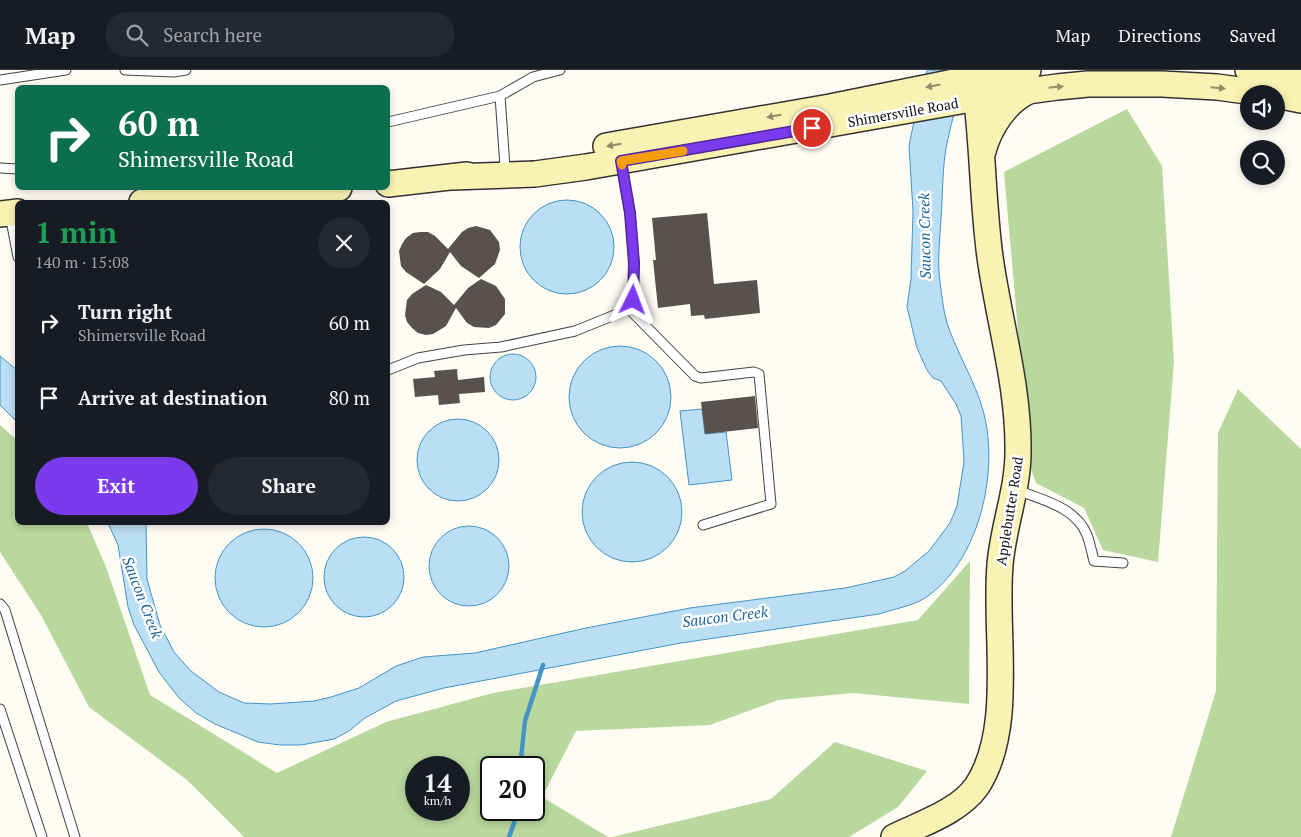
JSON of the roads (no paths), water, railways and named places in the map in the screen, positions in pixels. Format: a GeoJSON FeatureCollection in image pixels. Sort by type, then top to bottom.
{"type":"FeatureCollection","features":[{"type":"Feature","properties":{"kind":"street"},"geometry":{"type":"LineString","coordinates":[[1248,70],[1301,79]]}},
{"type":"Feature","properties":{"kind":"street"},"geometry":{"type":"LineString","coordinates":[[981,159],[985,144],[998,119],[1029,81]]}},
{"type":"Feature","properties":{"kind":"street","name":"Shimersville Road"},"geometry":{"type":"LineString","coordinates":[[452,177],[553,156],[853,111],[1029,81],[1072,86],[1129,83],[1190,85],[1240,91]]}},
{"type":"Feature","properties":{"kind":"street","name":"Applebutter Road"},"geometry":{"type":"LineString","coordinates":[[894,837],[928,822],[966,799],[977,787],[988,764],[996,733],[999,705],[1000,564],[1014,489],[1018,455],[1018,424],[1015,394],[990,257],[979,126],[985,87]]}},
{"type":"Feature","properties":{"kind":"street"},"geometry":{"type":"LineString","coordinates":[[1285,97],[1301,100]]}},
{"type":"Feature","properties":{"kind":"street","name":"Shimersville Road"},"geometry":{"type":"LineString","coordinates":[[390,184],[452,177],[542,173],[621,161],[853,111]]}},
{"type":"Feature","properties":{"kind":"street"},"geometry":{"type":"LineString","coordinates":[[170,200],[311,190]]}},
{"type":"Feature","properties":{"kind":"lane"},"geometry":{"type":"LineString","coordinates":[[0,80],[66,70]]}},
{"type":"Feature","properties":{"kind":"lane"},"geometry":{"type":"LineString","coordinates":[[125,70],[174,72],[186,70]]}},
{"type":"Feature","properties":{"kind":"lane"},"geometry":{"type":"LineString","coordinates":[[390,122],[500,96],[533,77],[560,70]]}},
{"type":"Feature","properties":{"kind":"lane"},"geometry":{"type":"LineString","coordinates":[[500,96],[506,167]]}},
{"type":"Feature","properties":{"kind":"lane"},"geometry":{"type":"LineString","coordinates":[[390,369],[418,358],[464,350],[501,347],[575,331],[628,308],[633,300],[634,263],[630,213],[621,161]]}},
{"type":"Feature","properties":{"kind":"lane"},"geometry":{"type":"LineString","coordinates":[[0,168],[15,168]]}},
{"type":"Feature","properties":{"kind":"lane"},"geometry":{"type":"LineString","coordinates":[[9,213],[15,242]]}},
{"type":"Feature","properties":{"kind":"lane"},"geometry":{"type":"LineString","coordinates":[[628,308],[695,376],[701,378],[754,372],[759,374],[771,504],[703,525]]}},
{"type":"Feature","properties":{"kind":"lane"},"geometry":{"type":"LineString","coordinates":[[1014,489],[1063,508],[1077,520],[1086,533],[1094,562],[1123,563]]}},
{"type":"Feature","properties":{"kind":"lane"},"geometry":{"type":"LineString","coordinates":[[0,604],[5,610],[75,837]]}},
{"type":"Feature","properties":{"kind":"lane"},"geometry":{"type":"LineString","coordinates":[[0,709],[42,837]]}},
{"type":"Feature","properties":{"kind":"water","name":"Saucon Creek"},"geometry":{"type":"Polygon","coordinates":[[[927,70],[967,70],[945,152],[939,274],[947,323],[981,402],[988,437],[989,463],[980,515],[971,540],[959,562],[944,582],[925,598],[879,614],[681,643],[444,688],[396,701],[365,718],[349,731],[334,739],[301,745],[258,742],[215,724],[196,713],[179,698],[159,672],[134,625],[128,607],[118,545],[109,525],[146,525],[147,579],[160,625],[174,652],[191,671],[219,692],[244,703],[271,704],[314,701],[359,688],[396,666],[423,657],[475,653],[586,628],[690,608],[845,588],[894,577],[905,571],[929,551],[950,523],[957,506],[964,462],[961,416],[956,404],[941,381],[933,378],[927,370],[917,348],[907,307],[911,279],[913,211],[909,146],[924,91],[927,70]]]}},
{"type":"Feature","properties":{"kind":"water"},"geometry":{"type":"Polygon","coordinates":[[[567,200],[585,203],[600,214],[611,229],[614,247],[611,265],[600,280],[585,291],[567,294],[549,291],[534,280],[523,265],[520,247],[523,229],[534,214],[549,203],[567,200]]]}},
{"type":"Feature","properties":{"kind":"water"},"geometry":{"type":"Polygon","coordinates":[[[620,346],[639,350],[656,361],[667,378],[671,397],[667,416],[656,433],[639,444],[620,448],[601,444],[584,433],[573,416],[569,397],[573,378],[584,361],[601,350],[620,346]]]}},
{"type":"Feature","properties":{"kind":"water"},"geometry":{"type":"Polygon","coordinates":[[[513,354],[526,358],[532,364],[536,377],[532,390],[526,396],[513,400],[500,396],[494,390],[490,377],[494,364],[500,358],[513,354]]]}},
{"type":"Feature","properties":{"kind":"water"},"geometry":{"type":"Polygon","coordinates":[[[0,356],[15,368],[15,420],[0,405],[0,356]]]}},
{"type":"Feature","properties":{"kind":"water"},"geometry":{"type":"Polygon","coordinates":[[[702,409],[705,434],[726,432],[732,480],[689,485],[680,411],[702,409]]]}},
{"type":"Feature","properties":{"kind":"water"},"geometry":{"type":"Polygon","coordinates":[[[458,419],[474,422],[487,431],[496,444],[499,460],[496,476],[487,489],[474,498],[458,501],[442,498],[429,489],[420,476],[417,460],[420,444],[429,431],[442,422],[458,419]]]}},
{"type":"Feature","properties":{"kind":"water"},"geometry":{"type":"Polygon","coordinates":[[[632,462],[651,465],[668,476],[679,493],[682,512],[679,531],[668,548],[651,559],[632,562],[613,559],[596,548],[585,531],[582,512],[585,493],[596,476],[613,465],[632,462]]]}},
{"type":"Feature","properties":{"kind":"water"},"geometry":{"type":"Polygon","coordinates":[[[469,526],[484,529],[497,538],[506,551],[509,566],[506,581],[497,594],[484,603],[469,606],[454,603],[441,594],[432,581],[429,566],[432,551],[441,538],[454,529],[469,526]]]}},
{"type":"Feature","properties":{"kind":"water"},"geometry":{"type":"Polygon","coordinates":[[[264,529],[283,533],[299,543],[309,559],[313,578],[309,597],[299,613],[283,623],[264,627],[245,623],[229,613],[219,597],[215,578],[219,559],[229,543],[245,533],[264,529]]]}},
{"type":"Feature","properties":{"kind":"water"},"geometry":{"type":"Polygon","coordinates":[[[356,537],[372,537],[393,548],[404,569],[404,585],[393,606],[372,617],[356,617],[342,611],[330,599],[324,585],[324,569],[330,555],[342,543],[356,537]]]}},
{"type":"Feature","properties":{"kind":"waterway"},"geometry":{"type":"LineString","coordinates":[[521,756],[525,721],[543,665]]}},
{"type":"Feature","properties":{"kind":"waterway"},"geometry":{"type":"LineString","coordinates":[[509,837],[514,821]]}}]}
